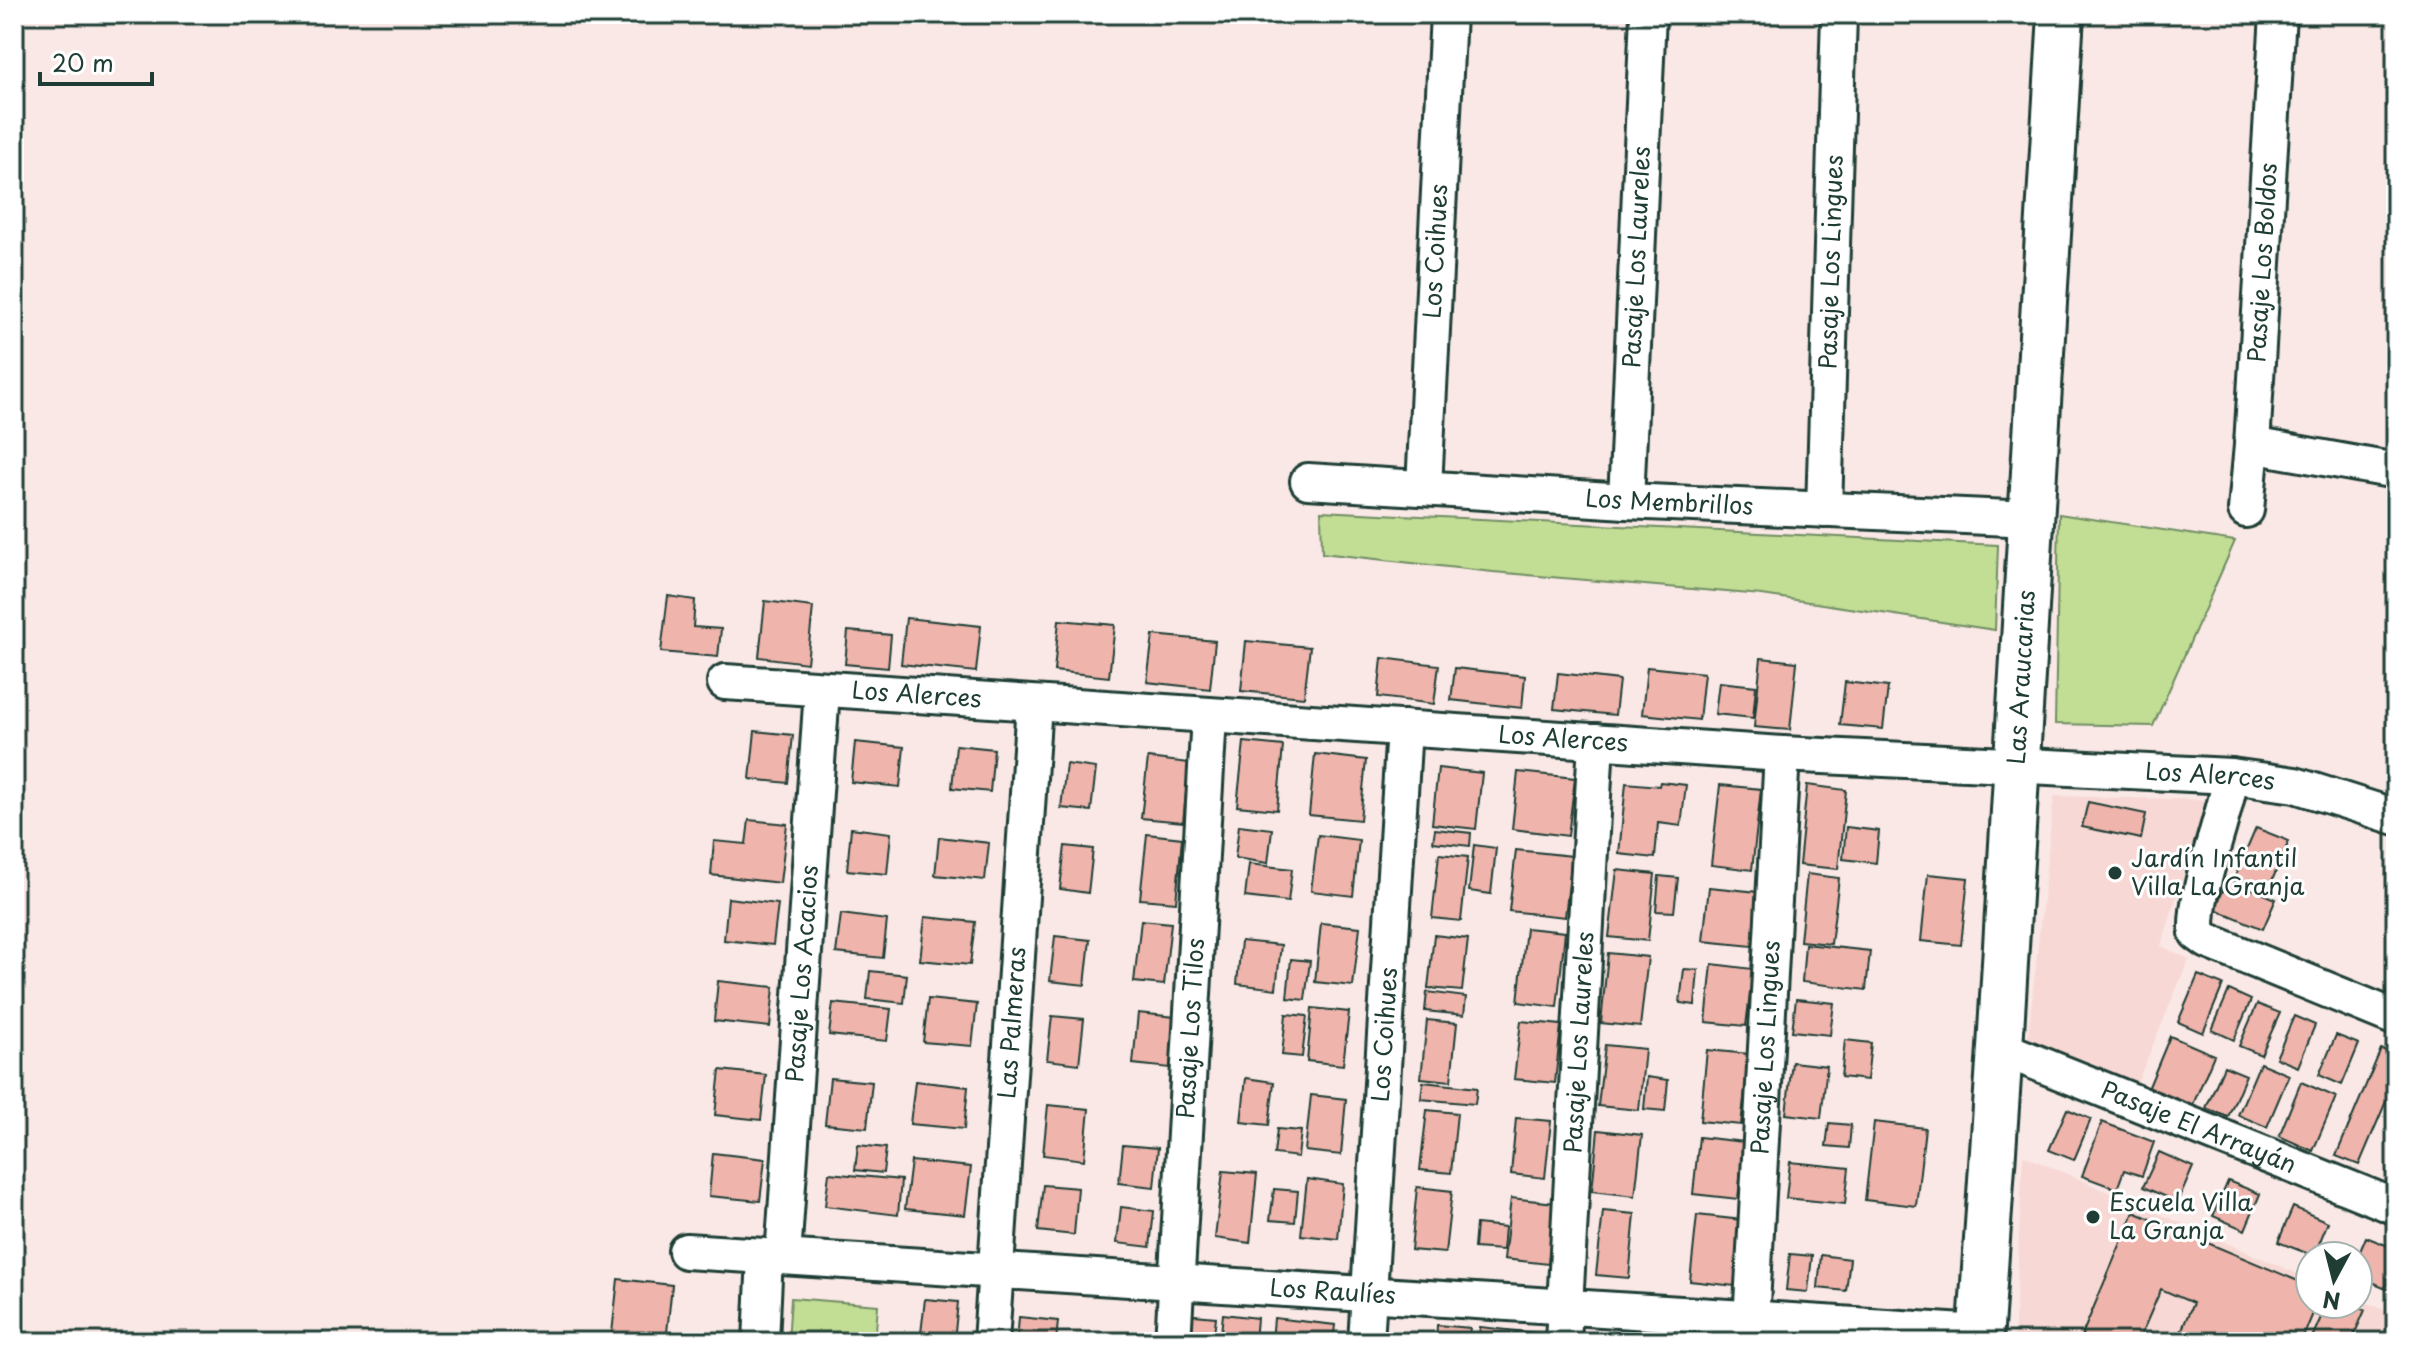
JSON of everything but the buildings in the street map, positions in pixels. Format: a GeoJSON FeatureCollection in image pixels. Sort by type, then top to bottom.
{"type":"FeatureCollection","features":[{"type":"Feature","properties":{"kind":"street","name":"Los Coihues"},"geometry":{"type":"LineString","coordinates":[[1424,487],[1448,14]]}},
{"type":"Feature","properties":{"kind":"street","name":"Pasaje Los Laureles"},"geometry":{"type":"LineString","coordinates":[[1626,501],[1648,14]]}},
{"type":"Feature","properties":{"kind":"street","name":"Pasaje Los Lingues"},"geometry":{"type":"LineString","coordinates":[[1824,510],[1839,14]]}},
{"type":"Feature","properties":{"kind":"street","name":"Las Araucarias"},"geometry":{"type":"LineString","coordinates":[[1980,1338],[2061,14]]}},
{"type":"Feature","properties":{"kind":"street","name":"Pasaje Los Boldos"},"geometry":{"type":"LineString","coordinates":[[2246,510],[2278,14]]}},
{"type":"Feature","properties":{"kind":"street"},"geometry":{"type":"LineString","coordinates":[[2252,445],[2396,471]]}},
{"type":"Feature","properties":{"kind":"street","name":"Los Membrillos"},"geometry":{"type":"LineString","coordinates":[[1308,481],[1626,501],[2032,519]]}},
{"type":"Feature","properties":{"kind":"street","name":"Los Alerces"},"geometry":{"type":"LineString","coordinates":[[725,682],[1782,754],[2231,776],[2295,785],[2396,817]]}},
{"type":"Feature","properties":{"kind":"street","name":"Pasaje Los Acacios"},"geometry":{"type":"LineString","coordinates":[[761,1342],[774,1256],[822,690]]}},
{"type":"Feature","properties":{"kind":"street","name":"Las Palmeras"},"geometry":{"type":"LineString","coordinates":[[991,1342],[1034,704]]}},
{"type":"Feature","properties":{"kind":"street","name":"Pasaje Los Tilos"},"geometry":{"type":"LineString","coordinates":[[1173,1342],[1209,716]]}},
{"type":"Feature","properties":{"kind":"street","name":"Los Coihues"},"geometry":{"type":"LineString","coordinates":[[1366,1342],[1404,728]]}},
{"type":"Feature","properties":{"kind":"street","name":"Pasaje Los Laureles"},"geometry":{"type":"LineString","coordinates":[[1563,1342],[1596,741]]}},
{"type":"Feature","properties":{"kind":"street","name":"Pasaje Los Lingues"},"geometry":{"type":"LineString","coordinates":[[1751,1330],[1782,754]]}},
{"type":"Feature","properties":{"kind":"street"},"geometry":{"type":"LineString","coordinates":[[2231,776],[2225,809],[2196,912],[2197,933],[2208,941],[2396,1018]]}},
{"type":"Feature","properties":{"kind":"street","name":"Pasaje El Arrayán"},"geometry":{"type":"LineString","coordinates":[[2000,1048],[2396,1207]]}},
{"type":"Feature","properties":{"kind":"street","name":"Los Raulíes"},"geometry":{"type":"LineString","coordinates":[[686,1251],[1565,1307],[1751,1330],[1980,1338]]}},
{"type":"Feature","properties":{"kind":"shaded area","name":"Jardín Infantil Villa La Granja"},"geometry":{"type":"Polygon","coordinates":[[[2054,796],[2207,800],[2161,946],[2189,959],[2137,1083],[2028,1038],[2054,796]]]}},
{"type":"Feature","properties":{"kind":"shaded area","name":"Escuela Villa La Granja"},"geometry":{"type":"Polygon","coordinates":[[[2023,1155],[2294,1272],[2294,1320],[2374,1320],[2374,1306],[2396,1315],[2396,1342],[2014,1342],[2023,1155]]]}},
{"type":"Feature","properties":{"kind":"green space"},"geometry":{"type":"Polygon","coordinates":[[[1321,511],[1998,545],[1995,630],[1762,595],[1493,572],[1322,553],[1321,511]]]}},
{"type":"Feature","properties":{"kind":"green space"},"geometry":{"type":"Polygon","coordinates":[[[2059,514],[2235,541],[2153,726],[2055,724],[2059,514]]]}},
{"type":"Feature","properties":{"kind":"green space"},"geometry":{"type":"Polygon","coordinates":[[[791,1298],[878,1305],[875,1342],[788,1342],[791,1298]]]}},
{"type":"Feature","properties":{"kind":"place","name":"Jardín Infantil Villa La Granja"},"geometry":{"type":"Point","coordinates":[2115,873]}},
{"type":"Feature","properties":{"kind":"place","name":"Escuela Villa La Granja"},"geometry":{"type":"Point","coordinates":[2093,1217]}}]}
